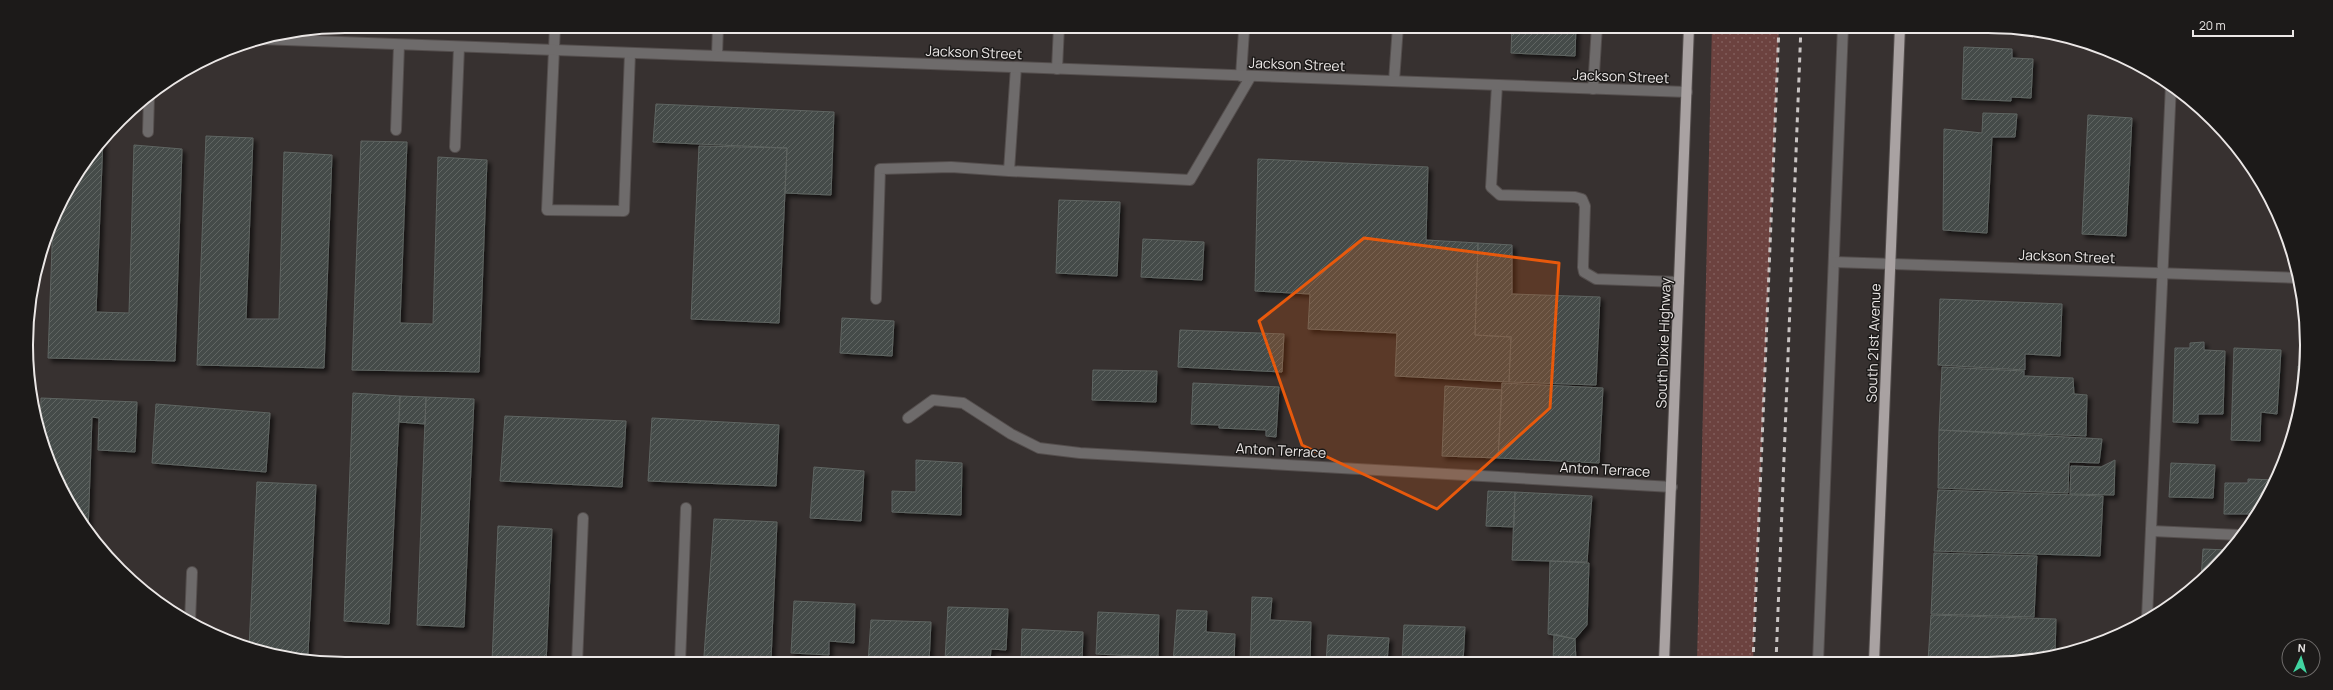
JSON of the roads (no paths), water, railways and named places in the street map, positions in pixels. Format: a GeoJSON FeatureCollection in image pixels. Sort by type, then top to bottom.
{"type":"FeatureCollection","features":[{"type":"Feature","properties":{"kind":"main road","name":"South Dixie Highway"},"geometry":{"type":"LineString","coordinates":[[1664,657],[1689,33]]}},
{"type":"Feature","properties":{"kind":"main road","name":"South 21st Avenue"},"geometry":{"type":"LineString","coordinates":[[1874,657],[1900,33]]}},
{"type":"Feature","properties":{"kind":"street"},"geometry":{"type":"LineString","coordinates":[[555,33],[547,210],[624,211],[630,53]]}},
{"type":"Feature","properties":{"kind":"street"},"geometry":{"type":"LineString","coordinates":[[717,56],[718,33]]}},
{"type":"Feature","properties":{"kind":"street"},"geometry":{"type":"LineString","coordinates":[[1058,69],[1059,33]]}},
{"type":"Feature","properties":{"kind":"street"},"geometry":{"type":"LineString","coordinates":[[1241,76],[1244,33]]}},
{"type":"Feature","properties":{"kind":"street"},"geometry":{"type":"LineString","coordinates":[[1394,81],[1397,33]]}},
{"type":"Feature","properties":{"kind":"street"},"geometry":{"type":"LineString","coordinates":[[1593,89],[1597,33]]}},
{"type":"Feature","properties":{"kind":"street"},"geometry":{"type":"LineString","coordinates":[[1818,657],[1843,33]]}},
{"type":"Feature","properties":{"kind":"street","name":"Jackson Street"},"geometry":{"type":"LineString","coordinates":[[280,40],[1687,92]]}},
{"type":"Feature","properties":{"kind":"street"},"geometry":{"type":"LineString","coordinates":[[396,130],[399,45]]}},
{"type":"Feature","properties":{"kind":"street"},"geometry":{"type":"LineString","coordinates":[[455,147],[459,47]]}},
{"type":"Feature","properties":{"kind":"street"},"geometry":{"type":"LineString","coordinates":[[1009,171],[1016,67]]}},
{"type":"Feature","properties":{"kind":"street"},"geometry":{"type":"LineString","coordinates":[[876,299],[880,169],[951,167],[1190,180],[1251,76]]}},
{"type":"Feature","properties":{"kind":"street"},"geometry":{"type":"LineString","coordinates":[[1497,85],[1491,187],[1494,191],[1500,195],[1575,197],[1582,200],[1585,206],[1583,267],[1584,272],[1596,279],[1679,282]]}},
{"type":"Feature","properties":{"kind":"street"},"geometry":{"type":"LineString","coordinates":[[2148,612],[2171,92]]}},
{"type":"Feature","properties":{"kind":"street"},"geometry":{"type":"LineString","coordinates":[[148,132],[149,102]]}},
{"type":"Feature","properties":{"kind":"street","name":"Jackson Street"},"geometry":{"type":"LineString","coordinates":[[1834,262],[2292,278]]}},
{"type":"Feature","properties":{"kind":"street","name":"Anton Terrace"},"geometry":{"type":"LineString","coordinates":[[908,418],[933,400],[963,403],[1011,434],[1040,448],[1096,454],[1672,487]]}},
{"type":"Feature","properties":{"kind":"street"},"geometry":{"type":"LineString","coordinates":[[680,657],[686,508]]}},
{"type":"Feature","properties":{"kind":"street"},"geometry":{"type":"LineString","coordinates":[[577,657],[583,518]]}},
{"type":"Feature","properties":{"kind":"street"},"geometry":{"type":"LineString","coordinates":[[2152,532],[2236,535]]}},
{"type":"Feature","properties":{"kind":"street"},"geometry":{"type":"LineString","coordinates":[[190,616],[192,572]]}},
{"type":"Feature","properties":{"kind":"railway"},"geometry":{"type":"LineString","coordinates":[[1753,657],[1779,33]]}},
{"type":"Feature","properties":{"kind":"railway"},"geometry":{"type":"LineString","coordinates":[[1776,657],[1801,33]]}}]}
